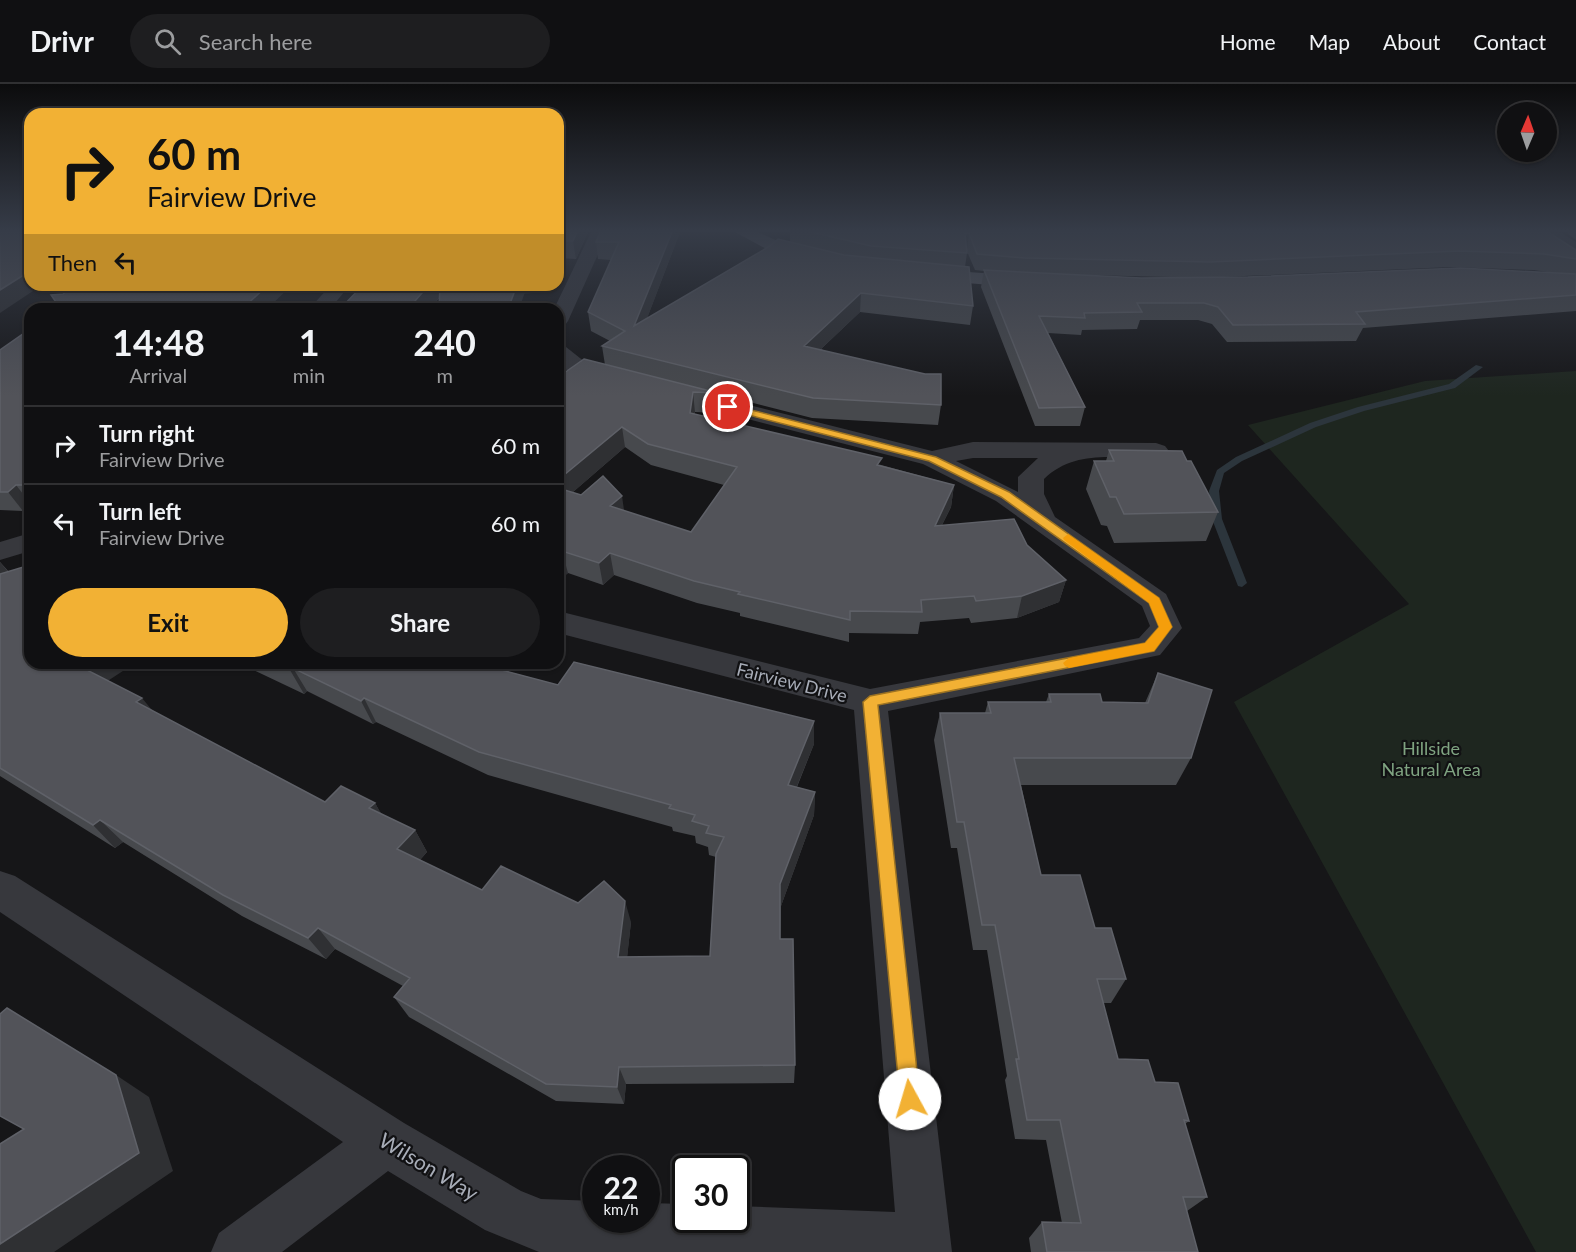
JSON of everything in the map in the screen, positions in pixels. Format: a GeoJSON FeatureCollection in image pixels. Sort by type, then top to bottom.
{"type":"FeatureCollection","features":[{"type":"Feature","properties":{"kind":"street"},"geometry":{"type":"LineString","coordinates":[[564,308],[574,287]]}},
{"type":"Feature","properties":{"kind":"street"},"geometry":{"type":"LineString","coordinates":[[324,303],[336,291]]}},
{"type":"Feature","properties":{"kind":"street"},"geometry":{"type":"LineString","coordinates":[[564,357],[577,367],[932,459],[1005,495],[1054,528]]}},
{"type":"Feature","properties":{"kind":"street"},"geometry":{"type":"LineString","coordinates":[[932,459],[973,450],[1156,451]]}},
{"type":"Feature","properties":{"kind":"street"},"geometry":{"type":"LineString","coordinates":[[1054,528],[1031,494],[1031,477],[1045,464],[1073,450]]}},
{"type":"Feature","properties":{"kind":"street","name":"Fairview Drive"},"geometry":{"type":"LineString","coordinates":[[564,624],[870,702],[1149,647],[1166,627],[1155,601],[1054,528]]}},
{"type":"Feature","properties":{"kind":"street"},"geometry":{"type":"LineString","coordinates":[[0,551],[24,544]]}},
{"type":"Feature","properties":{"kind":"street"},"geometry":{"type":"LineString","coordinates":[[870,702],[924,1246]]}},
{"type":"Feature","properties":{"kind":"street","name":"Wilson Way"},"geometry":{"type":"LineString","coordinates":[[0,889],[386,1141],[504,1211],[541,1226],[924,1246]]}},
{"type":"Feature","properties":{"kind":"street"},"geometry":{"type":"LineString","coordinates":[[238,1252],[386,1141]]}},
{"type":"Feature","properties":{"kind":"green space","name":"Hillside Natural Area"},"geometry":{"type":"Polygon","coordinates":[[[1576,371],[1576,1252],[1536,1252],[1234,702],[1409,604],[1248,425],[1425,381],[1576,371]]]}},
{"type":"Feature","properties":{"kind":"building"},"geometry":{"type":"Polygon","coordinates":[[[599,287],[650,287],[634,326],[701,287],[971,287],[973,306],[861,293],[804,346],[925,374],[941,374],[941,405],[813,398],[602,346],[625,331],[588,312],[599,287]]]}},
{"type":"Feature","properties":{"kind":"building"},"geometry":{"type":"Polygon","coordinates":[[[991,287],[1576,287],[1576,295],[1356,312],[1365,324],[1233,325],[1218,307],[1204,303],[1137,303],[1142,312],[1084,313],[1085,318],[1039,316],[1085,407],[1039,408],[991,287]]]}},
{"type":"Feature","properties":{"kind":"building"},"geometry":{"type":"Polygon","coordinates":[[[67,291],[262,291],[248,303],[57,303],[51,295],[63,294],[67,291]]]}},
{"type":"Feature","properties":{"kind":"building"},"geometry":{"type":"Polygon","coordinates":[[[357,291],[424,291],[413,303],[346,303],[357,291]]]}},
{"type":"Feature","properties":{"kind":"building"},"geometry":{"type":"Polygon","coordinates":[[[440,291],[515,291],[510,303],[439,303],[440,291]]]}},
{"type":"Feature","properties":{"kind":"building"},"geometry":{"type":"Polygon","coordinates":[[[24,333],[24,485],[16,485],[8,492],[0,492],[0,350],[24,333]]]}},
{"type":"Feature","properties":{"kind":"building"},"geometry":{"type":"Polygon","coordinates":[[[584,359],[718,393],[693,392],[690,413],[882,458],[877,465],[954,485],[935,526],[1014,519],[1027,545],[1066,580],[1022,596],[976,601],[974,596],[921,600],[922,612],[850,611],[850,620],[738,594],[740,592],[694,581],[610,553],[599,563],[564,552],[564,490],[581,495],[603,476],[622,496],[610,506],[691,532],[737,467],[648,444],[622,427],[564,475],[564,373],[584,359]]]}},
{"type":"Feature","properties":{"kind":"building"},"geometry":{"type":"Polygon","coordinates":[[[1109,450],[1182,451],[1187,461],[1191,461],[1218,512],[1124,514],[1116,497],[1110,497],[1094,461],[1114,461],[1109,450]]]}},
{"type":"Feature","properties":{"kind":"building"},"geometry":{"type":"Polygon","coordinates":[[[24,567],[24,669],[85,669],[142,698],[136,702],[325,802],[341,786],[375,803],[369,808],[415,830],[397,849],[482,890],[501,866],[578,903],[604,881],[625,901],[618,957],[710,956],[716,854],[724,837],[706,833],[709,826],[692,821],[695,815],[669,808],[671,805],[479,752],[364,698],[361,701],[295,669],[498,669],[558,685],[574,662],[814,721],[788,785],[815,792],[780,884],[780,939],[793,939],[795,1065],[619,1067],[617,1087],[546,1084],[394,997],[410,978],[318,928],[308,938],[223,895],[100,820],[93,825],[0,768],[0,574],[24,567]]]}},
{"type":"Feature","properties":{"kind":"building"},"geometry":{"type":"Polygon","coordinates":[[[1158,673],[1212,690],[1191,758],[1014,758],[1041,875],[1080,875],[1095,928],[1111,928],[1126,979],[1097,979],[1118,1059],[1148,1060],[1155,1082],[1178,1083],[1189,1121],[1184,1120],[1207,1197],[1183,1197],[1198,1252],[1047,1252],[1042,1222],[1081,1223],[1060,1120],[1027,1120],[1016,1059],[1019,1059],[995,925],[982,925],[964,822],[957,822],[940,713],[991,713],[988,702],[1051,702],[1049,694],[1100,694],[1102,702],[1148,703],[1158,673]]]}},
{"type":"Feature","properties":{"kind":"building"},"geometry":{"type":"Polygon","coordinates":[[[7,1008],[116,1075],[139,1153],[0,1244],[0,1144],[24,1129],[0,1116],[0,1014],[7,1008]]]}},
{"type":"Feature","properties":{"kind":"waterway"},"geometry":{"type":"LineString","coordinates":[[1242,583],[1217,519],[1214,491],[1220,472],[1239,459],[1313,425],[1361,409],[1452,386],[1479,367]]}},
{"type":"Feature","properties":{"kind":"slow traffic"},"geometry":{"type":"LineString","coordinates":[[1068,538],[1155,601],[1166,627],[1149,647],[1069,663]]}},
{"type":"Feature","properties":{"kind":"route"},"geometry":{"type":"LineString","coordinates":[[728,407],[932,459],[1005,495],[1155,601],[1166,627],[1149,647],[870,702],[910,1099]]}}]}
